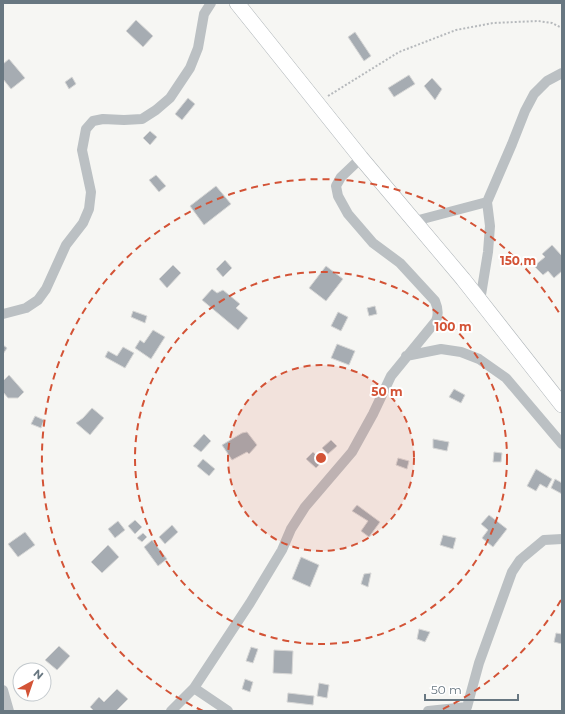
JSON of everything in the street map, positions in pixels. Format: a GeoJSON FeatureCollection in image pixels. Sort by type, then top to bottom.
{"type":"FeatureCollection","features":[{"type":"Feature","properties":{"kind":"street"},"geometry":{"type":"LineString","coordinates":[[3,314],[26,308],[38,300],[46,289],[66,245],[83,223],[89,209],[90,192],[82,150],[86,129],[93,121],[103,119],[142,119],[170,98],[190,68],[198,48],[204,14],[211,3]]}},
{"type":"Feature","properties":{"kind":"street"},"geometry":{"type":"LineString","coordinates":[[237,3],[318,102],[361,158],[415,221],[480,301],[562,406]]}},
{"type":"Feature","properties":{"kind":"street"},"geometry":{"type":"LineString","coordinates":[[480,301],[488,252],[490,226],[487,202],[525,111],[534,94],[547,81],[562,73]]}},
{"type":"Feature","properties":{"kind":"street"},"geometry":{"type":"LineString","coordinates":[[171,711],[194,688],[254,597],[305,507],[352,452],[373,414],[391,376],[436,321],[438,306],[435,301],[400,263],[373,243],[348,214],[338,196],[336,186],[341,177],[361,158]]}},
{"type":"Feature","properties":{"kind":"street"},"geometry":{"type":"LineString","coordinates":[[415,221],[487,202]]}},
{"type":"Feature","properties":{"kind":"street"},"geometry":{"type":"LineString","coordinates":[[406,356],[441,349],[461,352],[479,359],[506,378],[562,444]]}},
{"type":"Feature","properties":{"kind":"street"},"geometry":{"type":"LineString","coordinates":[[428,711],[467,709],[479,663],[512,572],[520,560],[544,540],[562,539]]}},
{"type":"Feature","properties":{"kind":"street"},"geometry":{"type":"LineString","coordinates":[[194,688],[228,711]]}},
{"type":"Feature","properties":{"kind":"street"},"geometry":{"type":"LineString","coordinates":[[3,690],[9,711]]}},
{"type":"Feature","properties":{"kind":"path"},"geometry":{"type":"LineString","coordinates":[[318,102],[399,52],[456,30],[493,23],[530,21],[552,23],[562,28]]}},
{"type":"Feature","properties":{"kind":"building"},"geometry":{"type":"Polygon","coordinates":[[[136,20],[153,36],[143,47],[126,31],[136,20]]]}},
{"type":"Feature","properties":{"kind":"building"},"geometry":{"type":"Polygon","coordinates":[[[355,32],[371,56],[364,61],[348,37],[355,32]]]}},
{"type":"Feature","properties":{"kind":"building"},"geometry":{"type":"Polygon","coordinates":[[[9,59],[25,78],[11,89],[3,79],[3,64],[9,59]]]}},
{"type":"Feature","properties":{"kind":"building"},"geometry":{"type":"Polygon","coordinates":[[[409,75],[415,84],[394,97],[388,88],[409,75]]]}},
{"type":"Feature","properties":{"kind":"building"},"geometry":{"type":"Polygon","coordinates":[[[72,77],[76,84],[69,89],[65,82],[72,77]]]}},
{"type":"Feature","properties":{"kind":"building"},"geometry":{"type":"Polygon","coordinates":[[[432,78],[442,89],[435,100],[424,86],[432,78]]]}},
{"type":"Feature","properties":{"kind":"building"},"geometry":{"type":"Polygon","coordinates":[[[188,98],[195,104],[182,120],[175,114],[188,98]]]}},
{"type":"Feature","properties":{"kind":"building"},"geometry":{"type":"Polygon","coordinates":[[[150,131],[157,137],[150,145],[143,138],[150,131]]]}},
{"type":"Feature","properties":{"kind":"building"},"geometry":{"type":"Polygon","coordinates":[[[156,175],[166,186],[159,192],[149,180],[156,175]]]}},
{"type":"Feature","properties":{"kind":"building"},"geometry":{"type":"Polygon","coordinates":[[[216,186],[231,204],[204,225],[190,206],[216,186]]]}},
{"type":"Feature","properties":{"kind":"building"},"geometry":{"type":"Polygon","coordinates":[[[552,245],[562,256],[562,271],[554,278],[548,271],[543,275],[534,266],[545,257],[542,254],[552,245]]]}},
{"type":"Feature","properties":{"kind":"building"},"geometry":{"type":"Polygon","coordinates":[[[225,260],[232,268],[223,277],[216,269],[225,260]]]}},
{"type":"Feature","properties":{"kind":"building"},"geometry":{"type":"Polygon","coordinates":[[[173,265],[181,273],[167,288],[159,279],[173,265]]]}},
{"type":"Feature","properties":{"kind":"building"},"geometry":{"type":"Polygon","coordinates":[[[326,266],[343,279],[326,301],[309,288],[326,266]]]}},
{"type":"Feature","properties":{"kind":"building"},"geometry":{"type":"Polygon","coordinates":[[[212,289],[217,293],[223,290],[240,304],[236,308],[248,318],[238,330],[202,300],[212,289]]]}},
{"type":"Feature","properties":{"kind":"building"},"geometry":{"type":"Polygon","coordinates":[[[375,306],[377,314],[369,316],[367,308],[375,306]]]}},
{"type":"Feature","properties":{"kind":"building"},"geometry":{"type":"Polygon","coordinates":[[[133,311],[147,316],[145,323],[131,317],[133,311]]]}},
{"type":"Feature","properties":{"kind":"building"},"geometry":{"type":"Polygon","coordinates":[[[338,312],[348,317],[341,331],[331,326],[338,312]]]}},
{"type":"Feature","properties":{"kind":"building"},"geometry":{"type":"Polygon","coordinates":[[[153,330],[165,337],[151,359],[135,348],[140,340],[144,343],[153,330]]]}},
{"type":"Feature","properties":{"kind":"building"},"geometry":{"type":"Polygon","coordinates":[[[337,344],[355,351],[349,365],[331,358],[337,344]]]}},
{"type":"Feature","properties":{"kind":"building"},"geometry":{"type":"Polygon","coordinates":[[[3,345],[7,348],[3,354],[3,345]]]}},
{"type":"Feature","properties":{"kind":"building"},"geometry":{"type":"Polygon","coordinates":[[[123,347],[134,353],[125,368],[105,357],[108,351],[117,356],[123,347]]]}},
{"type":"Feature","properties":{"kind":"building"},"geometry":{"type":"Polygon","coordinates":[[[9,375],[24,392],[18,398],[8,398],[3,392],[3,381],[9,375]]]}},
{"type":"Feature","properties":{"kind":"building"},"geometry":{"type":"Polygon","coordinates":[[[454,389],[465,395],[461,403],[449,397],[454,389]]]}},
{"type":"Feature","properties":{"kind":"building"},"geometry":{"type":"Polygon","coordinates":[[[92,408],[104,418],[90,435],[76,423],[92,408]]]}},
{"type":"Feature","properties":{"kind":"building"},"geometry":{"type":"Polygon","coordinates":[[[35,416],[44,420],[41,428],[31,424],[35,416]]]}},
{"type":"Feature","properties":{"kind":"building"},"geometry":{"type":"Polygon","coordinates":[[[247,432],[257,445],[249,454],[247,452],[232,460],[222,445],[242,433],[247,432]]]}},
{"type":"Feature","properties":{"kind":"building"},"geometry":{"type":"Polygon","coordinates":[[[204,434],[211,441],[201,452],[193,446],[204,434]]]}},
{"type":"Feature","properties":{"kind":"building"},"geometry":{"type":"Polygon","coordinates":[[[433,439],[449,442],[447,451],[433,448],[433,439]]]}},
{"type":"Feature","properties":{"kind":"building"},"geometry":{"type":"Polygon","coordinates":[[[331,440],[337,446],[328,454],[322,448],[331,440]]]}},
{"type":"Feature","properties":{"kind":"building"},"geometry":{"type":"Polygon","coordinates":[[[313,452],[323,461],[316,468],[306,459],[313,452]]]}},
{"type":"Feature","properties":{"kind":"building"},"geometry":{"type":"Polygon","coordinates":[[[494,452],[502,453],[501,462],[493,462],[494,452]]]}},
{"type":"Feature","properties":{"kind":"building"},"geometry":{"type":"Polygon","coordinates":[[[398,458],[409,461],[407,469],[396,465],[398,458]]]}},
{"type":"Feature","properties":{"kind":"building"},"geometry":{"type":"Polygon","coordinates":[[[203,459],[215,469],[209,476],[197,466],[203,459]]]}},
{"type":"Feature","properties":{"kind":"building"},"geometry":{"type":"Polygon","coordinates":[[[536,469],[552,479],[547,488],[540,484],[536,491],[527,486],[536,469]]]}},
{"type":"Feature","properties":{"kind":"building"},"geometry":{"type":"Polygon","coordinates":[[[555,479],[562,483],[562,494],[551,488],[555,479]]]}},
{"type":"Feature","properties":{"kind":"building"},"geometry":{"type":"Polygon","coordinates":[[[357,505],[380,522],[369,537],[361,531],[368,521],[352,511],[357,505]]]}},
{"type":"Feature","properties":{"kind":"building"},"geometry":{"type":"Polygon","coordinates":[[[489,515],[507,529],[493,547],[482,538],[488,530],[481,524],[489,515]]]}},
{"type":"Feature","properties":{"kind":"building"},"geometry":{"type":"Polygon","coordinates":[[[135,520],[142,527],[135,534],[128,526],[135,520]]]}},
{"type":"Feature","properties":{"kind":"building"},"geometry":{"type":"Polygon","coordinates":[[[118,521],[125,530],[115,538],[108,529],[118,521]]]}},
{"type":"Feature","properties":{"kind":"building"},"geometry":{"type":"Polygon","coordinates":[[[172,525],[178,532],[165,544],[159,537],[172,525]]]}},
{"type":"Feature","properties":{"kind":"building"},"geometry":{"type":"Polygon","coordinates":[[[25,532],[35,545],[18,557],[8,544],[25,532]]]}},
{"type":"Feature","properties":{"kind":"building"},"geometry":{"type":"Polygon","coordinates":[[[143,533],[147,537],[142,542],[137,538],[143,533]]]}},
{"type":"Feature","properties":{"kind":"building"},"geometry":{"type":"Polygon","coordinates":[[[443,535],[456,538],[453,549],[440,545],[443,535]]]}},
{"type":"Feature","properties":{"kind":"building"},"geometry":{"type":"Polygon","coordinates":[[[152,540],[167,559],[158,566],[144,547],[152,540]]]}},
{"type":"Feature","properties":{"kind":"building"},"geometry":{"type":"Polygon","coordinates":[[[108,545],[119,557],[102,573],[91,562],[108,545]]]}},
{"type":"Feature","properties":{"kind":"building"},"geometry":{"type":"Polygon","coordinates":[[[301,557],[319,565],[310,587],[292,579],[301,557]]]}},
{"type":"Feature","properties":{"kind":"building"},"geometry":{"type":"Polygon","coordinates":[[[371,573],[368,587],[361,584],[364,574],[371,573]]]}},
{"type":"Feature","properties":{"kind":"building"},"geometry":{"type":"Polygon","coordinates":[[[419,629],[430,632],[425,642],[417,639],[419,629]]]}},
{"type":"Feature","properties":{"kind":"building"},"geometry":{"type":"Polygon","coordinates":[[[556,633],[562,634],[562,644],[554,642],[556,633]]]}},
{"type":"Feature","properties":{"kind":"building"},"geometry":{"type":"Polygon","coordinates":[[[59,646],[70,656],[57,670],[52,666],[52,662],[47,662],[45,660],[59,646]]]}},
{"type":"Feature","properties":{"kind":"building"},"geometry":{"type":"Polygon","coordinates":[[[251,647],[258,649],[253,663],[246,661],[251,647]]]}},
{"type":"Feature","properties":{"kind":"building"},"geometry":{"type":"Polygon","coordinates":[[[274,650],[293,651],[292,674],[273,673],[274,650]]]}},
{"type":"Feature","properties":{"kind":"building"},"geometry":{"type":"Polygon","coordinates":[[[245,679],[253,682],[250,692],[242,689],[245,679]]]}},
{"type":"Feature","properties":{"kind":"building"},"geometry":{"type":"Polygon","coordinates":[[[319,683],[329,685],[327,698],[317,696],[319,683]]]}},
{"type":"Feature","properties":{"kind":"building"},"geometry":{"type":"Polygon","coordinates":[[[117,689],[128,699],[116,711],[94,711],[90,707],[99,697],[104,702],[117,689]]]}},
{"type":"Feature","properties":{"kind":"building"},"geometry":{"type":"Polygon","coordinates":[[[288,693],[314,696],[313,705],[287,702],[288,693]]]}}]}
